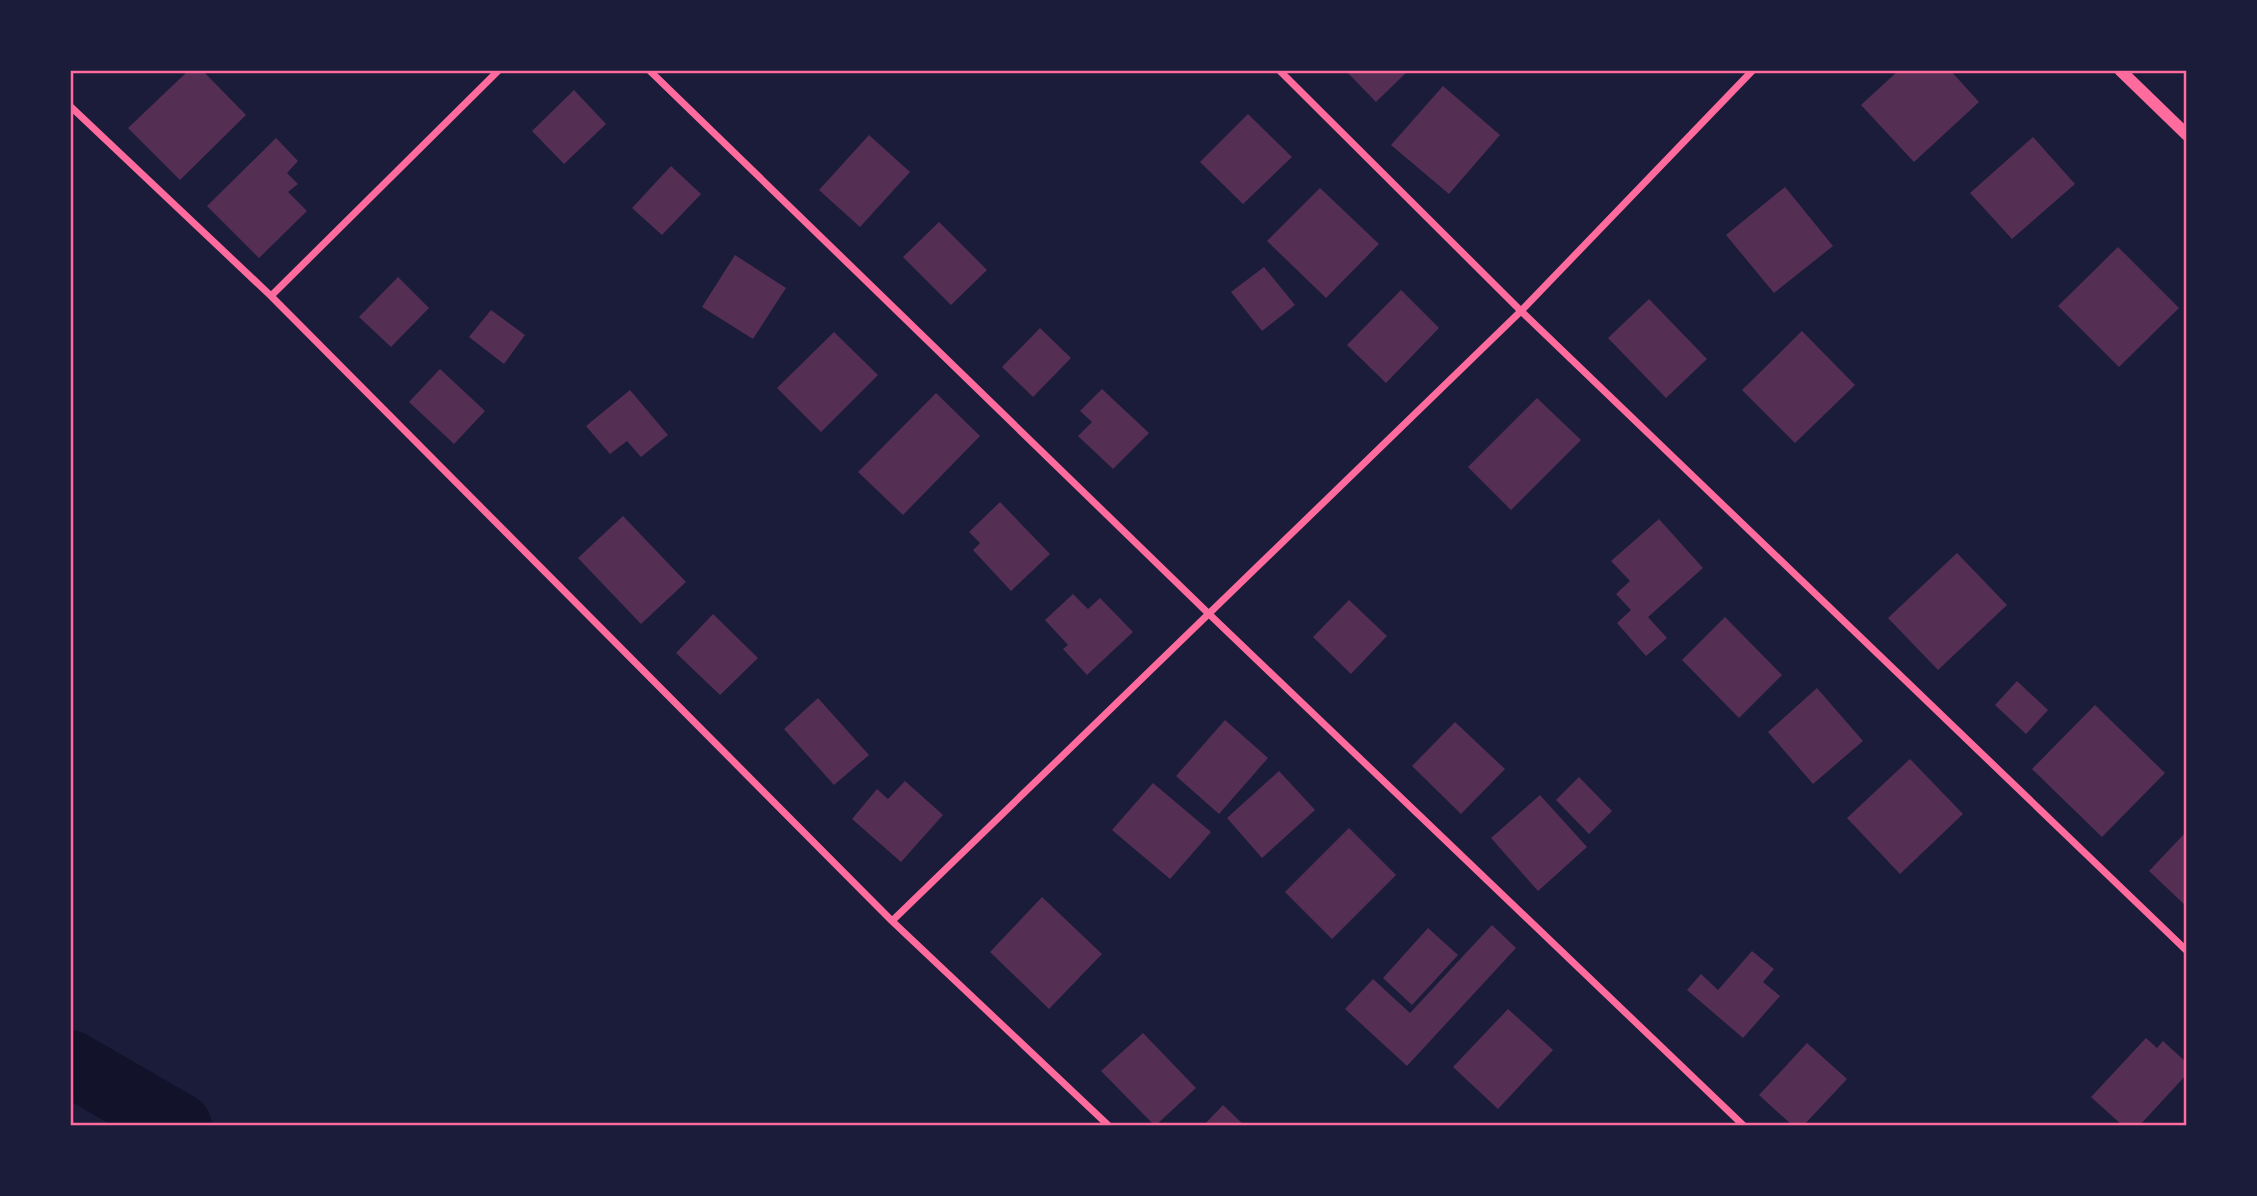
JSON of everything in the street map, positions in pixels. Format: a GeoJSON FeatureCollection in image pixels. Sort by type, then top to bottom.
{"type":"FeatureCollection","features":[{"type":"Feature","properties":{"kind":"street"},"geometry":{"type":"LineString","coordinates":[[271,296],[499,70]]}},
{"type":"Feature","properties":{"kind":"street"},"geometry":{"type":"LineString","coordinates":[[649,70],[1209,614],[1744,1126]]}},
{"type":"Feature","properties":{"kind":"street"},"geometry":{"type":"LineString","coordinates":[[1279,70],[1521,312],[2187,951]]}},
{"type":"Feature","properties":{"kind":"street"},"geometry":{"type":"LineString","coordinates":[[892,921],[1521,312],[1753,70]]}},
{"type":"Feature","properties":{"kind":"street"},"geometry":{"type":"LineString","coordinates":[[2120,70],[2187,135]]}},
{"type":"Feature","properties":{"kind":"street"},"geometry":{"type":"LineString","coordinates":[[70,106],[271,296],[892,921],[1109,1126]]}},
{"type":"Feature","properties":{"kind":"building"},"geometry":{"type":"Polygon","coordinates":[[[189,70],[202,70],[246,115],[180,180],[128,128],[189,70]]]}},
{"type":"Feature","properties":{"kind":"building"},"geometry":{"type":"Polygon","coordinates":[[[1345,70],[1409,70],[1376,102],[1345,70]]]}},
{"type":"Feature","properties":{"kind":"building"},"geometry":{"type":"Polygon","coordinates":[[[1899,70],[1950,70],[1979,102],[1914,162],[1861,105],[1899,70]]]}},
{"type":"Feature","properties":{"kind":"building"},"geometry":{"type":"Polygon","coordinates":[[[1443,86],[1500,135],[1449,194],[1391,145],[1443,86]]]}},
{"type":"Feature","properties":{"kind":"building"},"geometry":{"type":"Polygon","coordinates":[[[574,90],[606,124],[564,164],[532,131],[574,90]]]}},
{"type":"Feature","properties":{"kind":"building"},"geometry":{"type":"Polygon","coordinates":[[[1248,114],[1292,157],[1243,204],[1200,162],[1248,114]]]}},
{"type":"Feature","properties":{"kind":"building"},"geometry":{"type":"Polygon","coordinates":[[[869,135],[910,172],[860,227],[819,190],[869,135]]]}},
{"type":"Feature","properties":{"kind":"building"},"geometry":{"type":"Polygon","coordinates":[[[2033,137],[2075,184],[2012,239],[1970,193],[2033,137]]]}},
{"type":"Feature","properties":{"kind":"building"},"geometry":{"type":"Polygon","coordinates":[[[276,138],[298,161],[287,173],[298,184],[288,192],[307,211],[259,258],[207,206],[276,138]]]}},
{"type":"Feature","properties":{"kind":"building"},"geometry":{"type":"Polygon","coordinates":[[[671,166],[701,194],[662,235],[632,208],[671,166]]]}},
{"type":"Feature","properties":{"kind":"building"},"geometry":{"type":"Polygon","coordinates":[[[1785,187],[1833,246],[1774,293],[1726,235],[1785,187]]]}},
{"type":"Feature","properties":{"kind":"building"},"geometry":{"type":"Polygon","coordinates":[[[1320,188],[1379,244],[1326,298],[1267,241],[1320,188]]]}},
{"type":"Feature","properties":{"kind":"building"},"geometry":{"type":"Polygon","coordinates":[[[939,222],[987,270],[951,305],[903,257],[939,222]]]}},
{"type":"Feature","properties":{"kind":"building"},"geometry":{"type":"Polygon","coordinates":[[[2118,247],[2179,308],[2119,367],[2058,306],[2118,247]]]}},
{"type":"Feature","properties":{"kind":"building"},"geometry":{"type":"Polygon","coordinates":[[[735,255],[786,288],[753,339],[702,307],[735,255]]]}},
{"type":"Feature","properties":{"kind":"building"},"geometry":{"type":"Polygon","coordinates":[[[1264,267],[1295,305],[1262,331],[1231,292],[1264,267]]]}},
{"type":"Feature","properties":{"kind":"building"},"geometry":{"type":"Polygon","coordinates":[[[398,277],[429,308],[391,347],[359,317],[398,277]]]}},
{"type":"Feature","properties":{"kind":"building"},"geometry":{"type":"Polygon","coordinates":[[[1401,290],[1439,328],[1386,383],[1347,345],[1401,290]]]}},
{"type":"Feature","properties":{"kind":"building"},"geometry":{"type":"Polygon","coordinates":[[[1649,299],[1707,359],[1666,398],[1608,338],[1649,299]]]}},
{"type":"Feature","properties":{"kind":"building"},"geometry":{"type":"Polygon","coordinates":[[[491,310],[525,335],[504,364],[469,337],[491,310]]]}},
{"type":"Feature","properties":{"kind":"building"},"geometry":{"type":"Polygon","coordinates":[[[1040,328],[1071,358],[1033,397],[1002,367],[1040,328]]]}},
{"type":"Feature","properties":{"kind":"building"},"geometry":{"type":"Polygon","coordinates":[[[1802,331],[1855,385],[1795,443],[1742,390],[1802,331]]]}},
{"type":"Feature","properties":{"kind":"building"},"geometry":{"type":"Polygon","coordinates":[[[834,332],[878,375],[821,432],[777,388],[834,332]]]}},
{"type":"Feature","properties":{"kind":"building"},"geometry":{"type":"Polygon","coordinates":[[[440,369],[485,411],[454,444],[409,402],[440,369]]]}},
{"type":"Feature","properties":{"kind":"building"},"geometry":{"type":"Polygon","coordinates":[[[1102,389],[1149,433],[1113,469],[1078,436],[1092,422],[1080,411],[1102,389]]]}},
{"type":"Feature","properties":{"kind":"building"},"geometry":{"type":"Polygon","coordinates":[[[630,390],[668,435],[641,457],[627,441],[610,454],[586,426],[630,390]]]}},
{"type":"Feature","properties":{"kind":"building"},"geometry":{"type":"Polygon","coordinates":[[[936,393],[980,436],[903,515],[858,472],[936,393]]]}},
{"type":"Feature","properties":{"kind":"building"},"geometry":{"type":"Polygon","coordinates":[[[1537,398],[1581,440],[1511,510],[1468,467],[1537,398]]]}},
{"type":"Feature","properties":{"kind":"building"},"geometry":{"type":"Polygon","coordinates":[[[1000,502],[1050,554],[1011,591],[973,550],[980,543],[969,532],[1000,502]]]}},
{"type":"Feature","properties":{"kind":"building"},"geometry":{"type":"Polygon","coordinates":[[[623,516],[686,582],[641,624],[578,558],[623,516]]]}},
{"type":"Feature","properties":{"kind":"building"},"geometry":{"type":"Polygon","coordinates":[[[1659,519],[1703,568],[1648,617],[1667,638],[1646,656],[1617,623],[1631,610],[1616,594],[1630,581],[1611,561],[1659,519]]]}},
{"type":"Feature","properties":{"kind":"building"},"geometry":{"type":"Polygon","coordinates":[[[1957,553],[2007,605],[1938,670],[1888,618],[1957,553]]]}},
{"type":"Feature","properties":{"kind":"building"},"geometry":{"type":"Polygon","coordinates":[[[1073,594],[1088,609],[1100,598],[1133,632],[1087,675],[1063,649],[1068,645],[1045,620],[1073,594]]]}},
{"type":"Feature","properties":{"kind":"building"},"geometry":{"type":"Polygon","coordinates":[[[1349,600],[1387,636],[1351,674],[1313,637],[1349,600]]]}},
{"type":"Feature","properties":{"kind":"building"},"geometry":{"type":"Polygon","coordinates":[[[713,614],[758,658],[720,695],[676,653],[713,614]]]}},
{"type":"Feature","properties":{"kind":"building"},"geometry":{"type":"Polygon","coordinates":[[[1725,617],[1782,675],[1739,718],[1682,660],[1725,617]]]}},
{"type":"Feature","properties":{"kind":"building"},"geometry":{"type":"Polygon","coordinates":[[[2017,681],[2048,710],[2026,734],[1995,705],[2017,681]]]}},
{"type":"Feature","properties":{"kind":"building"},"geometry":{"type":"Polygon","coordinates":[[[1817,688],[1863,741],[1813,784],[1768,732],[1817,688]]]}},
{"type":"Feature","properties":{"kind":"building"},"geometry":{"type":"Polygon","coordinates":[[[818,698],[869,755],[834,785],[784,729],[818,698]]]}},
{"type":"Feature","properties":{"kind":"building"},"geometry":{"type":"Polygon","coordinates":[[[2095,705],[2165,773],[2102,837],[2032,769],[2095,705]]]}},
{"type":"Feature","properties":{"kind":"building"},"geometry":{"type":"Polygon","coordinates":[[[1225,720],[1268,758],[1219,814],[1176,776],[1225,720]]]}},
{"type":"Feature","properties":{"kind":"building"},"geometry":{"type":"Polygon","coordinates":[[[1455,722],[1505,769],[1461,814],[1412,766],[1455,722]]]}},
{"type":"Feature","properties":{"kind":"building"},"geometry":{"type":"Polygon","coordinates":[[[1910,759],[1963,814],[1900,874],[1847,818],[1910,759]]]}},
{"type":"Feature","properties":{"kind":"building"},"geometry":{"type":"Polygon","coordinates":[[[1279,771],[1315,810],[1262,858],[1227,818],[1279,771]]]}},
{"type":"Feature","properties":{"kind":"building"},"geometry":{"type":"Polygon","coordinates":[[[1579,777],[1612,811],[1589,834],[1556,800],[1579,777]]]}},
{"type":"Feature","properties":{"kind":"building"},"geometry":{"type":"Polygon","coordinates":[[[905,781],[943,815],[901,862],[852,819],[877,789],[888,799],[905,781]]]}},
{"type":"Feature","properties":{"kind":"building"},"geometry":{"type":"Polygon","coordinates":[[[1153,783],[1211,832],[1170,879],[1112,830],[1153,783]]]}},
{"type":"Feature","properties":{"kind":"building"},"geometry":{"type":"Polygon","coordinates":[[[1540,795],[1587,847],[1538,891],[1491,838],[1540,795]]]}},
{"type":"Feature","properties":{"kind":"building"},"geometry":{"type":"Polygon","coordinates":[[[1349,828],[1396,875],[1332,939],[1285,892],[1349,828]]]}},
{"type":"Feature","properties":{"kind":"building"},"geometry":{"type":"Polygon","coordinates":[[[2187,831],[2187,907],[2149,871],[2187,831]]]}},
{"type":"Feature","properties":{"kind":"building"},"geometry":{"type":"Polygon","coordinates":[[[1042,897],[1102,954],[1049,1009],[990,952],[1042,897]]]}},
{"type":"Feature","properties":{"kind":"building"},"geometry":{"type":"Polygon","coordinates":[[[1492,925],[1516,948],[1407,1066],[1345,1009],[1373,979],[1410,1013],[1492,925]]]}},
{"type":"Feature","properties":{"kind":"building"},"geometry":{"type":"Polygon","coordinates":[[[1428,928],[1458,955],[1412,1005],[1383,978],[1428,928]]]}},
{"type":"Feature","properties":{"kind":"building"},"geometry":{"type":"Polygon","coordinates":[[[1752,951],[1774,969],[1763,982],[1780,996],[1743,1038],[1687,990],[1701,974],[1718,990],[1752,951]]]}},
{"type":"Feature","properties":{"kind":"building"},"geometry":{"type":"Polygon","coordinates":[[[1508,1009],[1553,1050],[1498,1109],[1453,1067],[1508,1009]]]}},
{"type":"Feature","properties":{"kind":"building"},"geometry":{"type":"Polygon","coordinates":[[[1143,1033],[1196,1088],[1155,1126],[1101,1071],[1143,1033]]]}},
{"type":"Feature","properties":{"kind":"building"},"geometry":{"type":"Polygon","coordinates":[[[2146,1038],[2157,1048],[2163,1041],[2187,1063],[2187,1074],[2139,1126],[2123,1126],[2091,1097],[2146,1038]]]}},
{"type":"Feature","properties":{"kind":"building"},"geometry":{"type":"Polygon","coordinates":[[[1807,1043],[1847,1079],[1803,1126],[1793,1126],[1759,1095],[1807,1043]]]}},
{"type":"Feature","properties":{"kind":"building"},"geometry":{"type":"Polygon","coordinates":[[[1223,1105],[1245,1126],[1203,1126],[1223,1105]]]}},
{"type":"Feature","properties":{"kind":"waterway"},"geometry":{"type":"LineString","coordinates":[[70,1063],[179,1126]]}}]}
